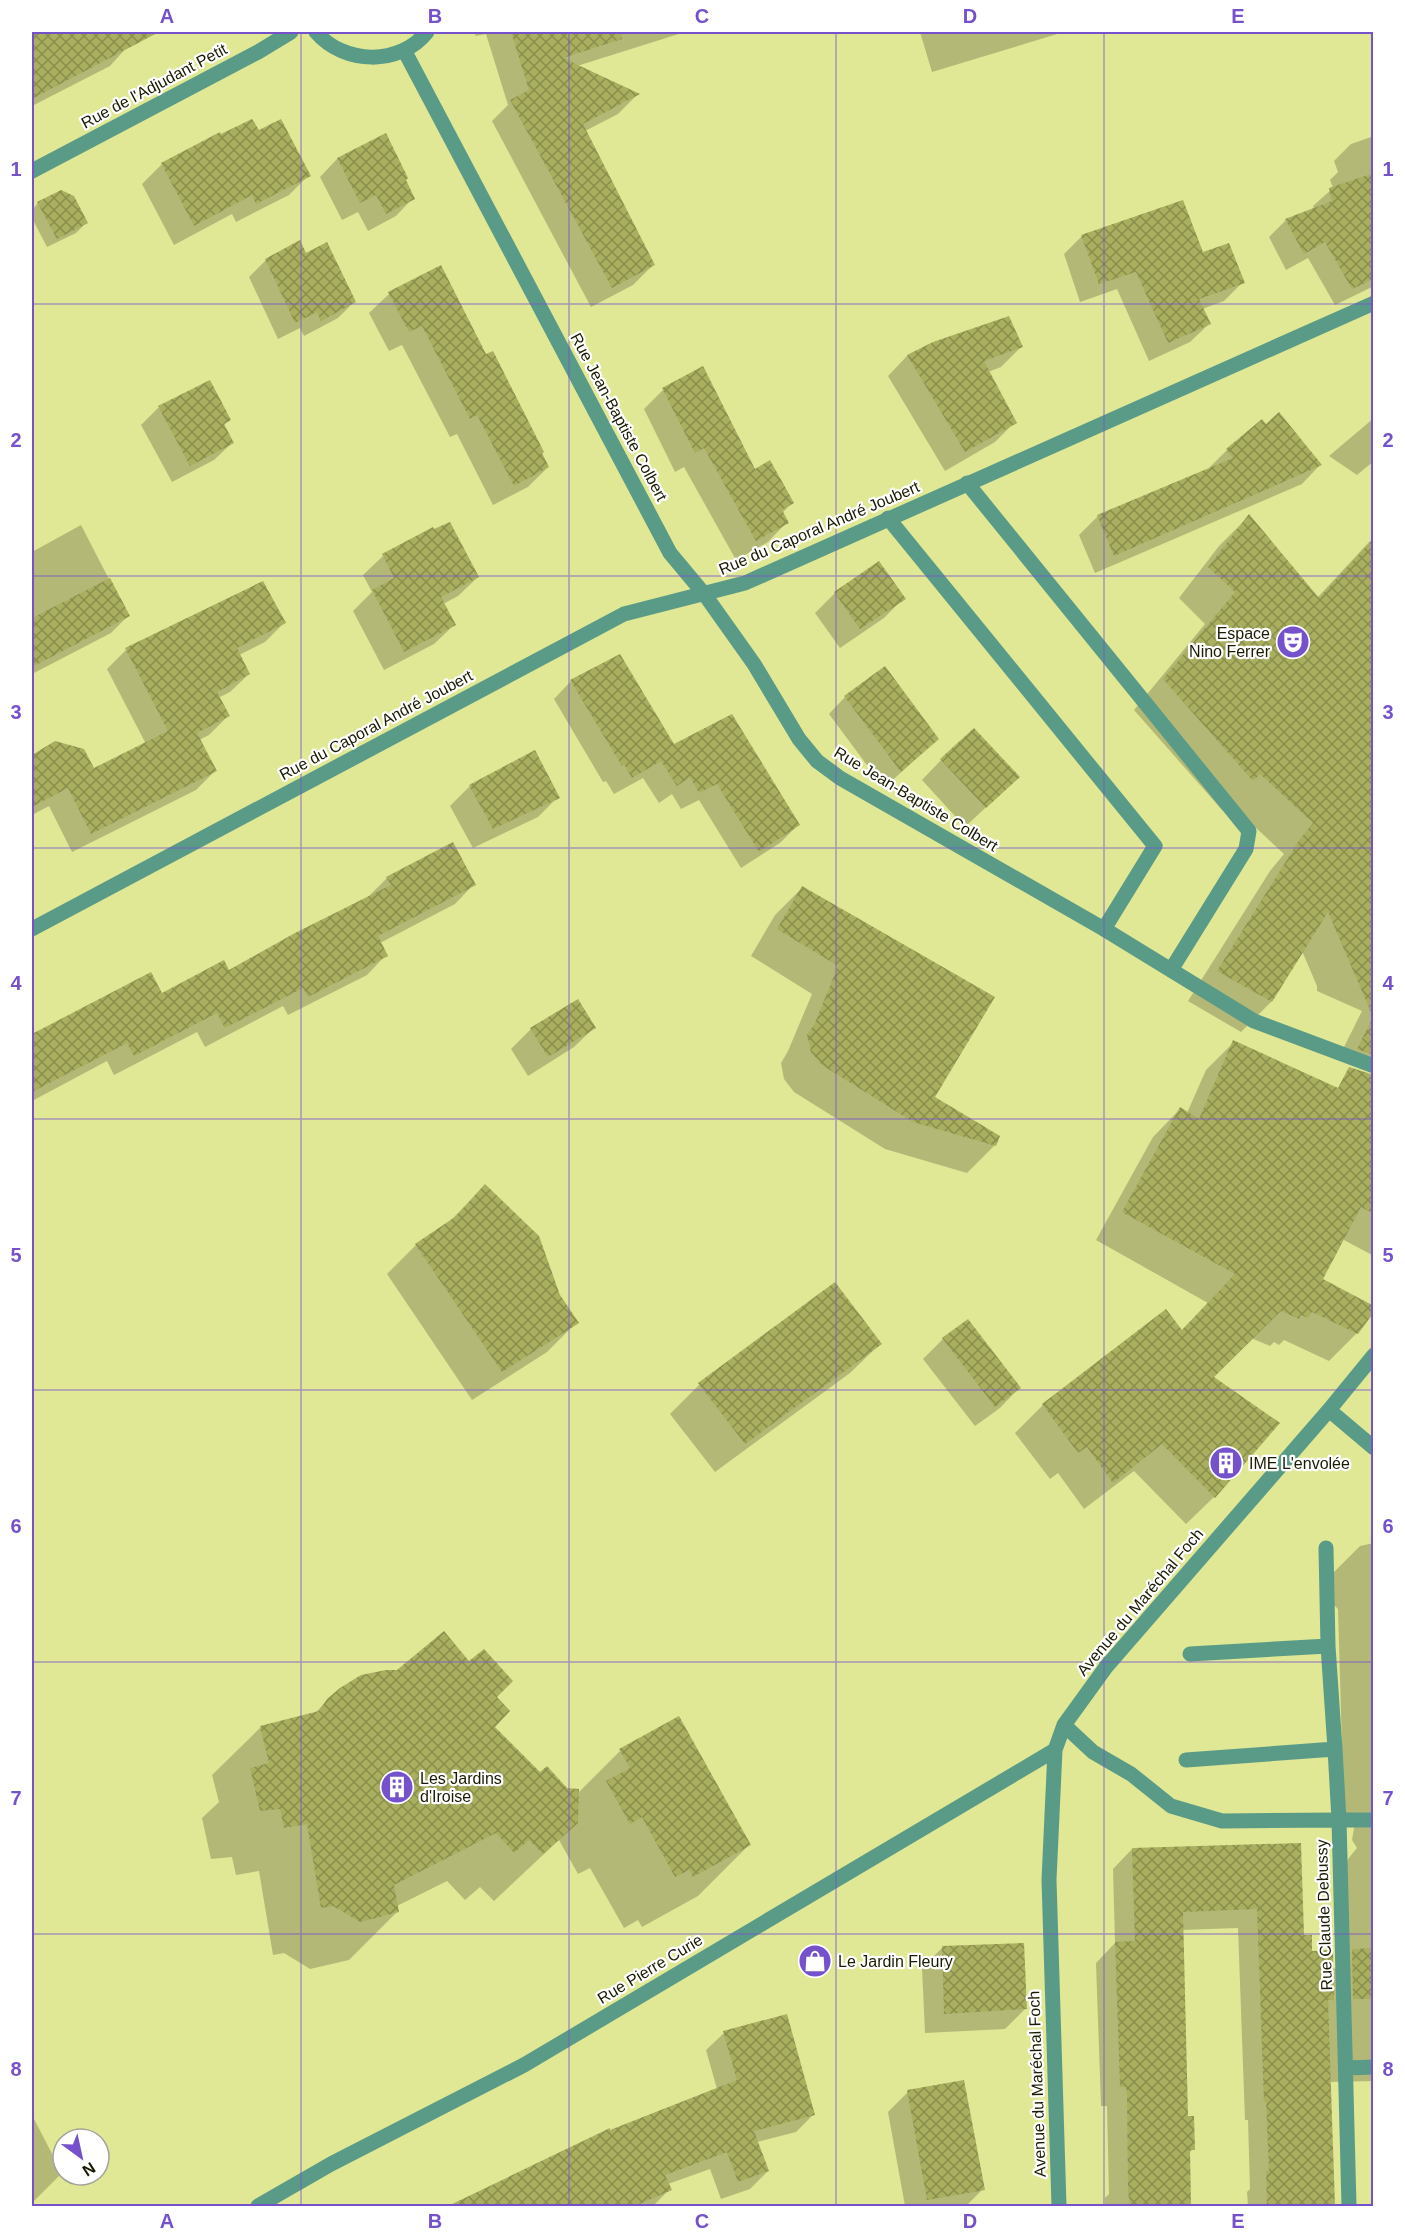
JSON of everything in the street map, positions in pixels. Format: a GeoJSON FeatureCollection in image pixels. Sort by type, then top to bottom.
{"type":"FeatureCollection","features":[{"type":"Feature","properties":{"kind":"street","name":"Rue de l'Adjudant Petit"},"geometry":{"type":"LineString","coordinates":[[32,171],[258,52],[291,32]]}},
{"type":"Feature","properties":{"kind":"street"},"geometry":{"type":"LineString","coordinates":[[316,32],[340,51],[361,57],[383,57],[404,50],[427,32]]}},
{"type":"Feature","properties":{"kind":"street","name":"Rue Jean-Baptiste Colbert"},"geometry":{"type":"LineString","coordinates":[[404,50],[670,553],[705,595],[754,664],[799,739],[817,761],[840,778],[1104,929],[1254,1021],[1374,1066]]}},
{"type":"Feature","properties":{"kind":"street","name":"Rue du Caporal André Joubert"},"geometry":{"type":"LineString","coordinates":[[32,928],[624,614],[745,583],[1374,303]]}},
{"type":"Feature","properties":{"kind":"street"},"geometry":{"type":"LineString","coordinates":[[967,483],[1249,831],[1246,849],[1171,970]]}},
{"type":"Feature","properties":{"kind":"street"},"geometry":{"type":"LineString","coordinates":[[888,518],[1155,846],[1104,929]]}},
{"type":"Feature","properties":{"kind":"street","name":"Avenue du Maréchal Foch"},"geometry":{"type":"LineString","coordinates":[[1059,2206],[1049,1880],[1055,1750],[1064,1725],[1106,1667],[1374,1355]]}},
{"type":"Feature","properties":{"kind":"street"},"geometry":{"type":"LineString","coordinates":[[1329,1410],[1374,1448]]}},
{"type":"Feature","properties":{"kind":"street"},"geometry":{"type":"LineString","coordinates":[[1326,1548],[1328,1646],[1340,1820],[1374,1820]]}},
{"type":"Feature","properties":{"kind":"street"},"geometry":{"type":"LineString","coordinates":[[1190,1654],[1328,1646]]}},
{"type":"Feature","properties":{"kind":"street","name":"Rue Claude Debussy"},"geometry":{"type":"LineString","coordinates":[[1064,1725],[1093,1752],[1131,1774],[1171,1806],[1222,1821],[1340,1820],[1349,2206]]}},
{"type":"Feature","properties":{"kind":"street"},"geometry":{"type":"LineString","coordinates":[[1186,1760],[1335,1749]]}},
{"type":"Feature","properties":{"kind":"street","name":"Rue Pierre Curie"},"geometry":{"type":"LineString","coordinates":[[258,2206],[332,2164],[524,2065],[1055,1750]]}},
{"type":"Feature","properties":{"kind":"street"},"geometry":{"type":"LineString","coordinates":[[1347,2068],[1374,2067]]}},
{"type":"Feature","properties":{"kind":"building"},"geometry":{"type":"Polygon","coordinates":[[[32,32],[159,32],[32,99],[32,32]]]}},
{"type":"Feature","properties":{"kind":"building"},"geometry":{"type":"Polygon","coordinates":[[[511,32],[621,32],[622,39],[563,58],[640,94],[583,124],[655,265],[612,288],[510,100],[529,90],[511,32]]]}},
{"type":"Feature","properties":{"kind":"building"},"geometry":{"type":"Polygon","coordinates":[[[252,119],[259,130],[281,119],[311,176],[256,204],[252,195],[194,226],[161,163],[220,132],[221,134],[252,119]]]}},
{"type":"Feature","properties":{"kind":"building"},"geometry":{"type":"Polygon","coordinates":[[[386,133],[408,178],[406,180],[415,199],[386,214],[376,195],[360,203],[337,158],[386,133]]]}},
{"type":"Feature","properties":{"kind":"building"},"geometry":{"type":"Polygon","coordinates":[[[1374,173],[1374,279],[1352,289],[1325,242],[1304,254],[1285,219],[1332,201],[1329,188],[1374,173]]]}},
{"type":"Feature","properties":{"kind":"building"},"geometry":{"type":"Polygon","coordinates":[[[61,190],[74,196],[88,223],[57,239],[37,202],[61,190]]]}},
{"type":"Feature","properties":{"kind":"building"},"geometry":{"type":"Polygon","coordinates":[[[1183,200],[1203,252],[1229,243],[1245,283],[1199,299],[1211,324],[1168,343],[1136,272],[1099,284],[1081,235],[1183,200]]]}},
{"type":"Feature","properties":{"kind":"building"},"geometry":{"type":"Polygon","coordinates":[[[300,240],[306,253],[327,242],[356,302],[321,321],[317,312],[295,323],[265,259],[300,240]]]}},
{"type":"Feature","properties":{"kind":"building"},"geometry":{"type":"Polygon","coordinates":[[[441,265],[486,354],[493,351],[544,452],[542,453],[549,467],[514,486],[477,415],[470,419],[422,326],[409,332],[388,292],[441,265]]]}},
{"type":"Feature","properties":{"kind":"building"},"geometry":{"type":"Polygon","coordinates":[[[1009,316],[1023,347],[984,361],[1017,423],[965,452],[907,355],[933,342],[1009,316]]]}},
{"type":"Feature","properties":{"kind":"building"},"geometry":{"type":"Polygon","coordinates":[[[703,366],[755,469],[770,460],[794,503],[782,510],[789,523],[756,541],[704,448],[695,453],[662,388],[703,366]]]}},
{"type":"Feature","properties":{"kind":"building"},"geometry":{"type":"Polygon","coordinates":[[[210,380],[231,420],[224,424],[234,443],[190,466],[158,406],[210,380]]]}},
{"type":"Feature","properties":{"kind":"building"},"geometry":{"type":"Polygon","coordinates":[[[1279,412],[1322,465],[1114,556],[1097,515],[1233,458],[1226,449],[1262,419],[1266,424],[1279,412]]]}},
{"type":"Feature","properties":{"kind":"building"},"geometry":{"type":"Polygon","coordinates":[[[1249,514],[1319,598],[1374,538],[1374,1055],[1357,1049],[1373,1017],[1328,912],[1272,1002],[1217,971],[1300,839],[1313,823],[1260,774],[1253,781],[1163,679],[1235,592],[1208,567],[1249,514]]]}},
{"type":"Feature","properties":{"kind":"building"},"geometry":{"type":"Polygon","coordinates":[[[450,522],[479,577],[441,597],[456,625],[404,652],[372,590],[394,578],[382,554],[433,527],[434,529],[450,522]]]}},
{"type":"Feature","properties":{"kind":"building"},"geometry":{"type":"Polygon","coordinates":[[[879,561],[906,599],[860,629],[834,592],[879,561]]]}},
{"type":"Feature","properties":{"kind":"building"},"geometry":{"type":"Polygon","coordinates":[[[110,578],[130,616],[32,667],[32,618],[110,578]]]}},
{"type":"Feature","properties":{"kind":"building"},"geometry":{"type":"Polygon","coordinates":[[[263,581],[286,623],[237,648],[250,674],[217,692],[230,716],[197,733],[217,771],[91,834],[68,788],[32,807],[32,755],[55,741],[84,749],[94,768],[168,731],[125,648],[263,581]]]}},
{"type":"Feature","properties":{"kind":"building"},"geometry":{"type":"Polygon","coordinates":[[[620,654],[674,744],[732,714],[800,825],[759,852],[717,784],[699,793],[690,777],[677,786],[661,761],[632,778],[624,764],[622,766],[570,680],[620,654]]]}},
{"type":"Feature","properties":{"kind":"building"},"geometry":{"type":"Polygon","coordinates":[[[885,666],[939,739],[901,772],[844,696],[885,666]]]}},
{"type":"Feature","properties":{"kind":"building"},"geometry":{"type":"Polygon","coordinates":[[[974,728],[1020,777],[986,808],[940,759],[974,728]]]}},
{"type":"Feature","properties":{"kind":"building"},"geometry":{"type":"Polygon","coordinates":[[[535,750],[560,798],[493,829],[469,785],[535,750]]]}},
{"type":"Feature","properties":{"kind":"building"},"geometry":{"type":"Polygon","coordinates":[[[453,842],[476,885],[378,936],[388,956],[308,997],[303,988],[225,1028],[217,1013],[134,1056],[127,1043],[32,1092],[32,1034],[151,972],[162,993],[224,960],[229,970],[295,933],[391,885],[386,877],[453,842]]]}},
{"type":"Feature","properties":{"kind":"building"},"geometry":{"type":"Polygon","coordinates":[[[802,886],[995,997],[935,1097],[1000,1136],[996,1146],[913,1122],[822,1065],[811,1052],[807,1035],[815,1023],[838,966],[777,929],[802,886]]]}},
{"type":"Feature","properties":{"kind":"building"},"geometry":{"type":"Polygon","coordinates":[[[578,999],[596,1028],[548,1057],[530,1028],[578,999]]]}},
{"type":"Feature","properties":{"kind":"building"},"geometry":{"type":"Polygon","coordinates":[[[1233,1040],[1338,1088],[1349,1067],[1374,1075],[1374,1214],[1361,1207],[1323,1279],[1374,1306],[1374,1312],[1358,1334],[1312,1312],[1308,1318],[1301,1315],[1299,1319],[1281,1311],[1214,1377],[1280,1423],[1215,1498],[1162,1444],[1113,1483],[1087,1447],[1078,1453],[1042,1404],[1166,1309],[1182,1330],[1235,1274],[1122,1212],[1180,1107],[1199,1119],[1233,1040]]]}},
{"type":"Feature","properties":{"kind":"building"},"geometry":{"type":"Polygon","coordinates":[[[485,1184],[539,1236],[560,1295],[579,1323],[502,1372],[415,1244],[455,1217],[485,1184]]]}},
{"type":"Feature","properties":{"kind":"building"},"geometry":{"type":"Polygon","coordinates":[[[835,1282],[882,1344],[745,1444],[698,1383],[835,1282]]]}},
{"type":"Feature","properties":{"kind":"building"},"geometry":{"type":"Polygon","coordinates":[[[968,1319],[1021,1388],[995,1407],[942,1338],[968,1319]]]}},
{"type":"Feature","properties":{"kind":"building","name":"Les Jardins d'Iroise"},"geometry":{"type":"Polygon","coordinates":[[[444,1631],[469,1661],[484,1649],[513,1681],[497,1697],[510,1711],[495,1727],[540,1772],[547,1766],[567,1788],[579,1789],[578,1823],[543,1854],[529,1840],[514,1853],[496,1833],[394,1885],[399,1912],[360,1922],[333,1906],[321,1908],[307,1824],[284,1828],[280,1809],[260,1811],[250,1768],[269,1763],[260,1726],[319,1711],[327,1699],[340,1688],[361,1675],[397,1670],[444,1631]]]}},
{"type":"Feature","properties":{"kind":"building"},"geometry":{"type":"Polygon","coordinates":[[[679,1716],[751,1845],[693,1877],[689,1870],[675,1877],[642,1817],[630,1824],[606,1781],[630,1768],[619,1749],[679,1716]]]}},
{"type":"Feature","properties":{"kind":"building"},"geometry":{"type":"Polygon","coordinates":[[[1301,1843],[1304,1935],[1312,1935],[1312,1951],[1333,1950],[1334,2000],[1328,2000],[1335,2206],[1267,2206],[1266,2171],[1269,2171],[1266,2101],[1264,2102],[1257,1909],[1183,1912],[1188,2116],[1194,2116],[1195,2150],[1190,2150],[1191,2206],[1130,2206],[1127,2094],[1126,2087],[1120,2087],[1115,1942],[1135,1941],[1132,1848],[1301,1843]]]}},
{"type":"Feature","properties":{"kind":"building"},"geometry":{"type":"Polygon","coordinates":[[[1024,1943],[1027,2009],[944,2014],[942,1946],[1024,1943]]]}},
{"type":"Feature","properties":{"kind":"building"},"geometry":{"type":"Polygon","coordinates":[[[1374,1948],[1374,1999],[1353,1999],[1352,1949],[1374,1948]]]}},
{"type":"Feature","properties":{"kind":"building"},"geometry":{"type":"Polygon","coordinates":[[[787,2014],[815,2115],[754,2131],[769,2171],[738,2182],[727,2152],[665,2175],[672,2190],[635,2206],[448,2206],[610,2128],[610,2130],[737,2080],[723,2031],[787,2014]]]}},
{"type":"Feature","properties":{"kind":"building"},"geometry":{"type":"Polygon","coordinates":[[[964,2080],[985,2190],[927,2200],[907,2090],[964,2080]]]}},
{"type":"Feature","properties":{"kind":"place","name":"Espace Nino Ferrer"},"geometry":{"type":"Point","coordinates":[1293,642]}},
{"type":"Feature","properties":{"kind":"place","name":"IME L'envolée"},"geometry":{"type":"Point","coordinates":[1226,1463]}},
{"type":"Feature","properties":{"kind":"place","name":"Les Jardins d'Iroise"},"geometry":{"type":"Point","coordinates":[397,1787]}},
{"type":"Feature","properties":{"kind":"place","name":"Le Jardin Fleury"},"geometry":{"type":"Point","coordinates":[815,1961]}}]}
